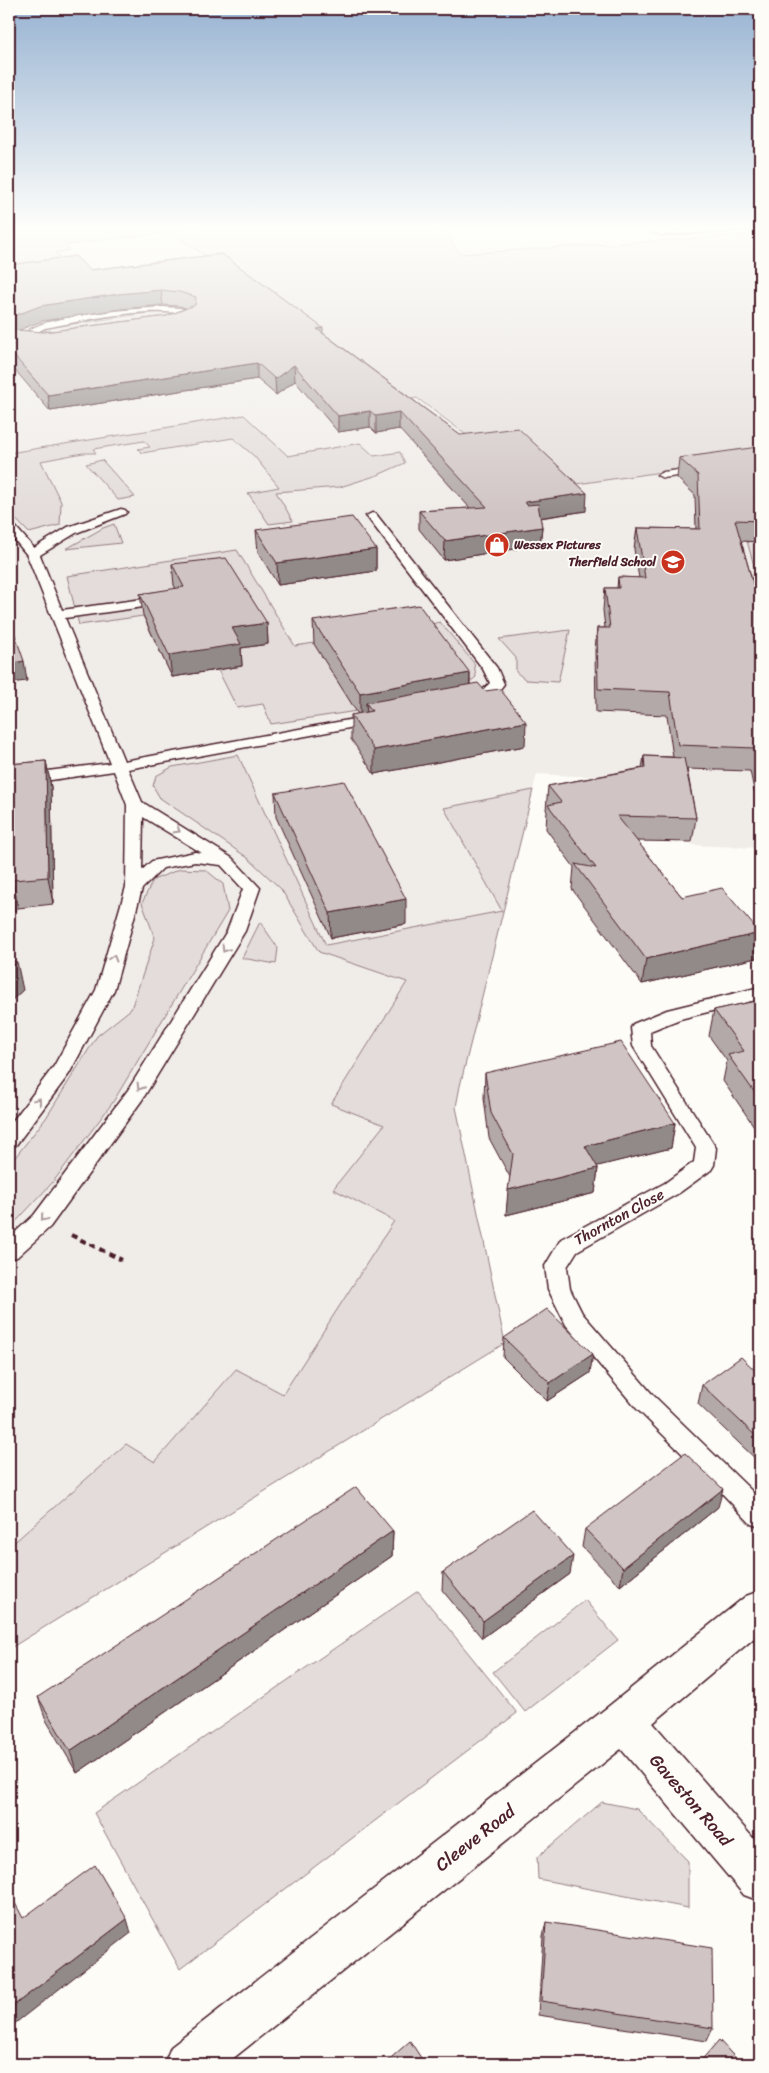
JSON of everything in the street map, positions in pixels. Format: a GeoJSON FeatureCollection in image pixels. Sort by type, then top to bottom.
{"type":"FeatureCollection","features":[{"type":"Feature","properties":{"kind":"street","name":"Cleeve Road"},"geometry":{"type":"LineString","coordinates":[[188,2064],[624,1721],[760,1609]]}},
{"type":"Feature","properties":{"kind":"street","name":"Gaveston Road"},"geometry":{"type":"LineString","coordinates":[[624,1721],[760,1879]]}},
{"type":"Feature","properties":{"kind":"lane"},"geometry":{"type":"LineString","coordinates":[[28,332],[42,326],[64,323]]}},
{"type":"Feature","properties":{"kind":"lane"},"geometry":{"type":"LineString","coordinates":[[28,332],[42,333],[45,336]]}},
{"type":"Feature","properties":{"kind":"lane"},"geometry":{"type":"LineString","coordinates":[[663,475],[712,468]]}},
{"type":"Feature","properties":{"kind":"lane"},"geometry":{"type":"LineString","coordinates":[[33,554],[72,530],[121,512]]}},
{"type":"Feature","properties":{"kind":"lane"},"geometry":{"type":"LineString","coordinates":[[372,516],[490,668],[497,684],[480,700],[461,704]]}},
{"type":"Feature","properties":{"kind":"lane"},"geometry":{"type":"LineString","coordinates":[[9,526],[33,554],[135,805],[134,887],[105,990],[62,1069],[9,1139]]}},
{"type":"Feature","properties":{"kind":"lane"},"geometry":{"type":"LineString","coordinates":[[58,615],[169,600]]}},
{"type":"Feature","properties":{"kind":"lane"},"geometry":{"type":"LineString","coordinates":[[9,781],[119,766],[394,716]]}},
{"type":"Feature","properties":{"kind":"lane"},"geometry":{"type":"LineString","coordinates":[[9,1251],[42,1221],[135,1096],[236,931],[252,888],[226,861],[135,805]]}},
{"type":"Feature","properties":{"kind":"lane"},"geometry":{"type":"LineString","coordinates":[[134,887],[158,864],[195,857],[226,861]]}},
{"type":"Feature","properties":{"kind":"lane","name":"Thornton Close"},"geometry":{"type":"LineString","coordinates":[[760,992],[674,1014],[640,1028],[642,1046],[706,1148],[704,1165],[672,1188],[569,1245],[556,1266],[559,1289],[574,1319],[645,1402],[727,1481],[760,1516]]}},
{"type":"Feature","properties":{"kind":"shaded area"},"geometry":{"type":"Polygon","coordinates":[[[9,323],[760,323],[760,848],[693,845],[680,781],[537,774],[456,1107],[495,1295],[9,1649],[9,323]]]}},
{"type":"Feature","properties":{"kind":"shaded area"},"geometry":{"type":"Polygon","coordinates":[[[82,323],[126,323],[52,332],[40,329],[82,323]]]}},
{"type":"Feature","properties":{"kind":"shaded area"},"geometry":{"type":"Polygon","coordinates":[[[291,323],[760,323],[760,458],[570,485],[472,439],[417,398],[392,403],[291,323]]]}},
{"type":"Feature","properties":{"kind":"shaded area"},"geometry":{"type":"Polygon","coordinates":[[[244,415],[288,456],[360,443],[374,456],[400,452],[405,463],[378,475],[340,487],[276,492],[293,521],[269,524],[248,493],[279,487],[254,456],[233,438],[142,453],[138,449],[150,447],[144,441],[93,449],[96,453],[83,453],[41,461],[61,502],[60,525],[29,533],[9,512],[9,453],[244,415]]]}},
{"type":"Feature","properties":{"kind":"shaded area"},"geometry":{"type":"Polygon","coordinates":[[[102,460],[135,497],[118,500],[86,464],[102,460]]]}},
{"type":"Feature","properties":{"kind":"shaded area"},"geometry":{"type":"Polygon","coordinates":[[[114,524],[121,543],[66,549],[103,528],[114,524]]]}},
{"type":"Feature","properties":{"kind":"shaded area"},"geometry":{"type":"Polygon","coordinates":[[[747,541],[760,542],[760,587],[747,541]]]}},
{"type":"Feature","properties":{"kind":"shaded area"},"geometry":{"type":"Polygon","coordinates":[[[237,550],[295,646],[440,622],[474,663],[476,677],[457,693],[423,701],[271,724],[263,704],[237,708],[218,670],[172,677],[143,616],[79,625],[67,576],[237,550]]]}},
{"type":"Feature","properties":{"kind":"shaded area"},"geometry":{"type":"Polygon","coordinates":[[[570,630],[558,682],[526,680],[516,672],[516,658],[499,639],[570,630]]]}},
{"type":"Feature","properties":{"kind":"shaded area"},"geometry":{"type":"Polygon","coordinates":[[[238,755],[326,945],[502,911],[444,808],[533,790],[456,1107],[505,1343],[9,1649],[9,1547],[126,1444],[155,1462],[236,1369],[283,1394],[394,1221],[333,1189],[384,1125],[331,1104],[407,982],[319,952],[281,889],[248,858],[160,798],[153,786],[156,776],[172,767],[238,755]]]}},
{"type":"Feature","properties":{"kind":"shaded area"},"geometry":{"type":"Polygon","coordinates":[[[180,869],[206,870],[223,884],[228,911],[113,1102],[53,1182],[9,1229],[9,1165],[46,1118],[97,1036],[131,1009],[155,938],[142,903],[153,880],[180,869]]]}},
{"type":"Feature","properties":{"kind":"shaded area"},"geometry":{"type":"Polygon","coordinates":[[[260,922],[278,948],[276,964],[242,958],[260,922]]]}},
{"type":"Feature","properties":{"kind":"shaded area"},"geometry":{"type":"Polygon","coordinates":[[[418,1591],[517,1713],[180,1969],[94,1813],[418,1591]]]}},
{"type":"Feature","properties":{"kind":"shaded area"},"geometry":{"type":"Polygon","coordinates":[[[585,1600],[618,1640],[525,1712],[493,1672],[585,1600]]]}},
{"type":"Feature","properties":{"kind":"shaded area"},"geometry":{"type":"Polygon","coordinates":[[[602,1802],[637,1809],[688,1861],[688,1908],[538,1879],[537,1857],[602,1802]]]}},
{"type":"Feature","properties":{"kind":"building"},"geometry":{"type":"Polygon","coordinates":[[[115,323],[316,323],[323,328],[317,329],[460,435],[518,428],[587,493],[525,502],[527,505],[538,504],[542,527],[445,541],[419,511],[487,507],[399,412],[376,416],[370,411],[338,416],[294,365],[275,379],[257,363],[48,395],[9,350],[9,346],[13,345],[9,340],[9,328],[44,332],[115,323]]]}},
{"type":"Feature","properties":{"kind":"building"},"geometry":{"type":"Polygon","coordinates":[[[760,448],[760,521],[735,520],[754,587],[760,587],[760,773],[754,748],[678,745],[670,692],[598,689],[597,628],[610,628],[605,588],[619,588],[618,577],[645,578],[637,528],[700,529],[698,475],[679,458],[760,448]]]}},
{"type":"Feature","properties":{"kind":"building"},"geometry":{"type":"Polygon","coordinates":[[[352,517],[376,549],[277,563],[256,530],[352,517]]]}},
{"type":"Feature","properties":{"kind":"building"},"geometry":{"type":"Polygon","coordinates":[[[226,558],[267,623],[232,628],[241,644],[169,655],[140,594],[184,587],[172,564],[226,558]]]}},
{"type":"Feature","properties":{"kind":"building"},"geometry":{"type":"Polygon","coordinates":[[[419,605],[470,673],[360,693],[313,621],[419,605]]]}},
{"type":"Feature","properties":{"kind":"building"},"geometry":{"type":"Polygon","coordinates":[[[9,618],[24,661],[9,664],[9,618]]]}},
{"type":"Feature","properties":{"kind":"building"},"geometry":{"type":"Polygon","coordinates":[[[478,683],[485,691],[500,689],[526,722],[374,750],[351,715],[372,711],[366,703],[478,683]]]}},
{"type":"Feature","properties":{"kind":"building"},"geometry":{"type":"Polygon","coordinates":[[[644,756],[684,758],[696,818],[617,816],[682,897],[722,888],[760,933],[646,959],[575,864],[596,868],[548,805],[561,802],[548,786],[645,768],[644,756]]]}},
{"type":"Feature","properties":{"kind":"building"},"geometry":{"type":"Polygon","coordinates":[[[46,761],[48,877],[13,880],[9,884],[9,764],[46,761]]]}},
{"type":"Feature","properties":{"kind":"building"},"geometry":{"type":"Polygon","coordinates":[[[344,781],[406,899],[330,913],[275,793],[344,781]]]}},
{"type":"Feature","properties":{"kind":"building"},"geometry":{"type":"Polygon","coordinates":[[[9,959],[17,962],[9,969],[9,959]]]}},
{"type":"Feature","properties":{"kind":"building"},"geometry":{"type":"Polygon","coordinates":[[[760,1000],[760,1100],[728,1055],[744,1051],[714,1010],[760,1000]]]}},
{"type":"Feature","properties":{"kind":"building"},"geometry":{"type":"Polygon","coordinates":[[[621,1042],[675,1123],[585,1146],[598,1168],[508,1190],[513,1154],[491,1113],[485,1073],[621,1042]]]}},
{"type":"Feature","properties":{"kind":"building"},"geometry":{"type":"Polygon","coordinates":[[[547,1309],[593,1354],[550,1383],[504,1338],[547,1309]]]}},
{"type":"Feature","properties":{"kind":"building"},"geometry":{"type":"Polygon","coordinates":[[[741,1357],[760,1375],[760,1440],[702,1385],[741,1357]]]}},
{"type":"Feature","properties":{"kind":"building"},"geometry":{"type":"Polygon","coordinates":[[[685,1453],[723,1489],[623,1568],[585,1529],[685,1453]]]}},
{"type":"Feature","properties":{"kind":"building"},"geometry":{"type":"Polygon","coordinates":[[[356,1487],[393,1531],[70,1751],[38,1697],[356,1487]]]}},
{"type":"Feature","properties":{"kind":"building"},"geometry":{"type":"Polygon","coordinates":[[[532,1510],[573,1556],[483,1621],[443,1572],[532,1510]]]}},
{"type":"Feature","properties":{"kind":"building"},"geometry":{"type":"Polygon","coordinates":[[[95,1865],[127,1919],[9,2009],[9,1892],[23,1918],[95,1865]]]}},
{"type":"Feature","properties":{"kind":"building"},"geometry":{"type":"Polygon","coordinates":[[[546,1922],[712,1948],[713,2028],[541,2001],[546,1922]]]}},
{"type":"Feature","properties":{"kind":"building"},"geometry":{"type":"Polygon","coordinates":[[[719,2040],[741,2064],[698,2064],[719,2040]]]}},
{"type":"Feature","properties":{"kind":"building"},"geometry":{"type":"Polygon","coordinates":[[[410,2041],[425,2064],[384,2064],[410,2041]]]}},
{"type":"Feature","properties":{"kind":"place","name":"Wessex Pictures"},"geometry":{"type":"Point","coordinates":[497,545]}},
{"type":"Feature","properties":{"kind":"place","name":"Therfield School"},"geometry":{"type":"Point","coordinates":[673,562]}}]}
